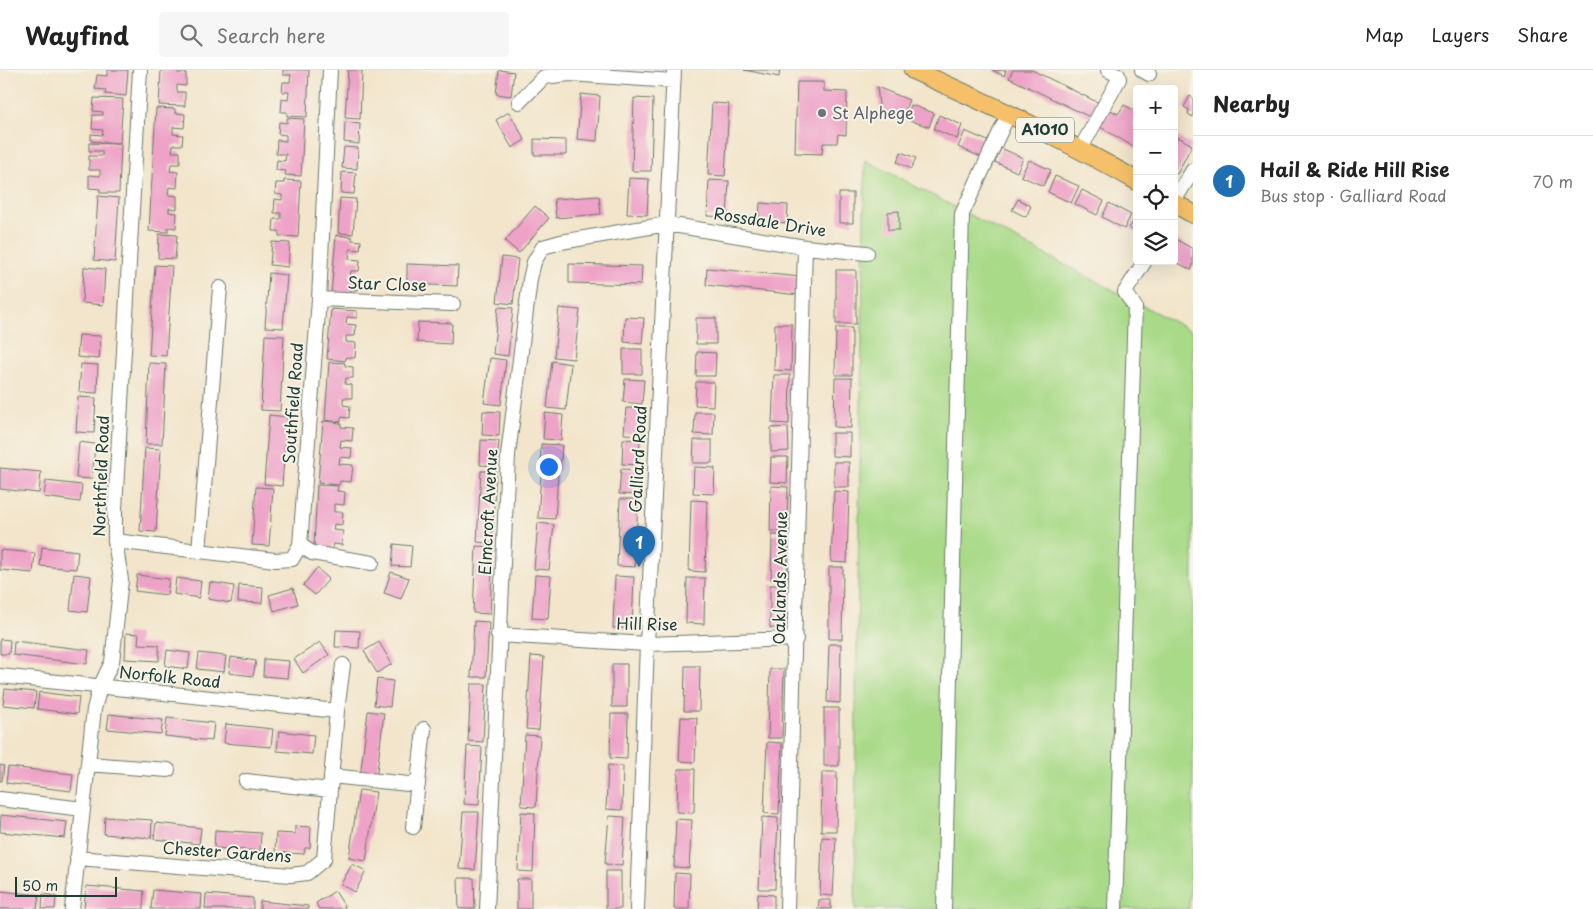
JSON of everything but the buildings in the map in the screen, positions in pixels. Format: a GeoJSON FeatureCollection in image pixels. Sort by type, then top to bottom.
{"type":"FeatureCollection","features":[{"type":"Feature","properties":{"kind":"main road","name":"A1010"},"geometry":{"type":"LineString","coordinates":[[913,70],[1009,112],[1081,148],[1133,179]]}},
{"type":"Feature","properties":{"kind":"street","name":"Northfield Road"},"geometry":{"type":"LineString","coordinates":[[72,909],[94,709],[100,687],[112,662],[121,580],[115,541],[140,70]]}},
{"type":"Feature","properties":{"kind":"street","name":"Southfield Road"},"geometry":{"type":"LineString","coordinates":[[300,545],[319,298],[330,70]]}},
{"type":"Feature","properties":{"kind":"street"},"geometry":{"type":"LineString","coordinates":[[1081,148],[1119,79],[1118,75],[1108,70]]}},
{"type":"Feature","properties":{"kind":"street"},"geometry":{"type":"LineString","coordinates":[[519,102],[544,77],[569,74],[673,76]]}},
{"type":"Feature","properties":{"kind":"street","name":"Galliard Road"},"geometry":{"type":"LineString","coordinates":[[638,909],[647,644],[673,76]]}},
{"type":"Feature","properties":{"kind":"street"},"geometry":{"type":"LineString","coordinates":[[944,909],[962,214],[1009,112]]}},
{"type":"Feature","properties":{"kind":"street"},"geometry":{"type":"LineString","coordinates":[[1179,208],[1193,170]]}},
{"type":"Feature","properties":{"kind":"street","name":"Rossdale Drive"},"geometry":{"type":"LineString","coordinates":[[667,224],[805,247],[867,253]]}},
{"type":"Feature","properties":{"kind":"street","name":"Elmcroft Avenue"},"geometry":{"type":"LineString","coordinates":[[487,909],[498,634],[508,455],[530,279],[534,262],[543,247],[552,244],[667,224]]}},
{"type":"Feature","properties":{"kind":"street","name":"Oaklands Avenue"},"geometry":{"type":"LineString","coordinates":[[787,909],[796,639],[805,247]]}},
{"type":"Feature","properties":{"kind":"street"},"geometry":{"type":"LineString","coordinates":[[1115,909],[1135,307],[1125,292],[1142,265]]}},
{"type":"Feature","properties":{"kind":"street"},"geometry":{"type":"LineString","coordinates":[[198,551],[220,288]]}},
{"type":"Feature","properties":{"kind":"street","name":"Star Close"},"geometry":{"type":"LineString","coordinates":[[319,298],[454,304]]}},
{"type":"Feature","properties":{"kind":"street"},"geometry":{"type":"LineString","coordinates":[[115,541],[275,560],[292,559],[300,545],[312,553],[372,563]]}},
{"type":"Feature","properties":{"kind":"street","name":"Hill Rise"},"geometry":{"type":"LineString","coordinates":[[498,634],[647,644],[796,639]]}},
{"type":"Feature","properties":{"kind":"street","name":"Chester Gardens"},"geometry":{"type":"LineString","coordinates":[[77,858],[291,875],[308,872],[324,859],[336,711],[343,665]]}},
{"type":"Feature","properties":{"kind":"street","name":"Norfolk Road"},"geometry":{"type":"LineString","coordinates":[[0,676],[336,711]]}},
{"type":"Feature","properties":{"kind":"street"},"geometry":{"type":"LineString","coordinates":[[413,827],[424,729]]}},
{"type":"Feature","properties":{"kind":"street"},"geometry":{"type":"LineString","coordinates":[[88,764],[168,770]]}},
{"type":"Feature","properties":{"kind":"street"},"geometry":{"type":"LineString","coordinates":[[246,781],[418,785]]}},
{"type":"Feature","properties":{"kind":"street"},"geometry":{"type":"LineString","coordinates":[[0,800],[83,808]]}},
{"type":"Feature","properties":{"kind":"green space"},"geometry":{"type":"Polygon","coordinates":[[[865,160],[1193,332],[1193,834],[1189,909],[855,909],[856,700],[865,160]]]}},
{"type":"Feature","properties":{"kind":"place","name":"St Alphege"},"geometry":{"type":"Point","coordinates":[822,113]}},
{"type":"Feature","properties":{"kind":"place","name":"Hail & Ride Hill Rise"},"geometry":{"type":"Point","coordinates":[639,567]}}]}
